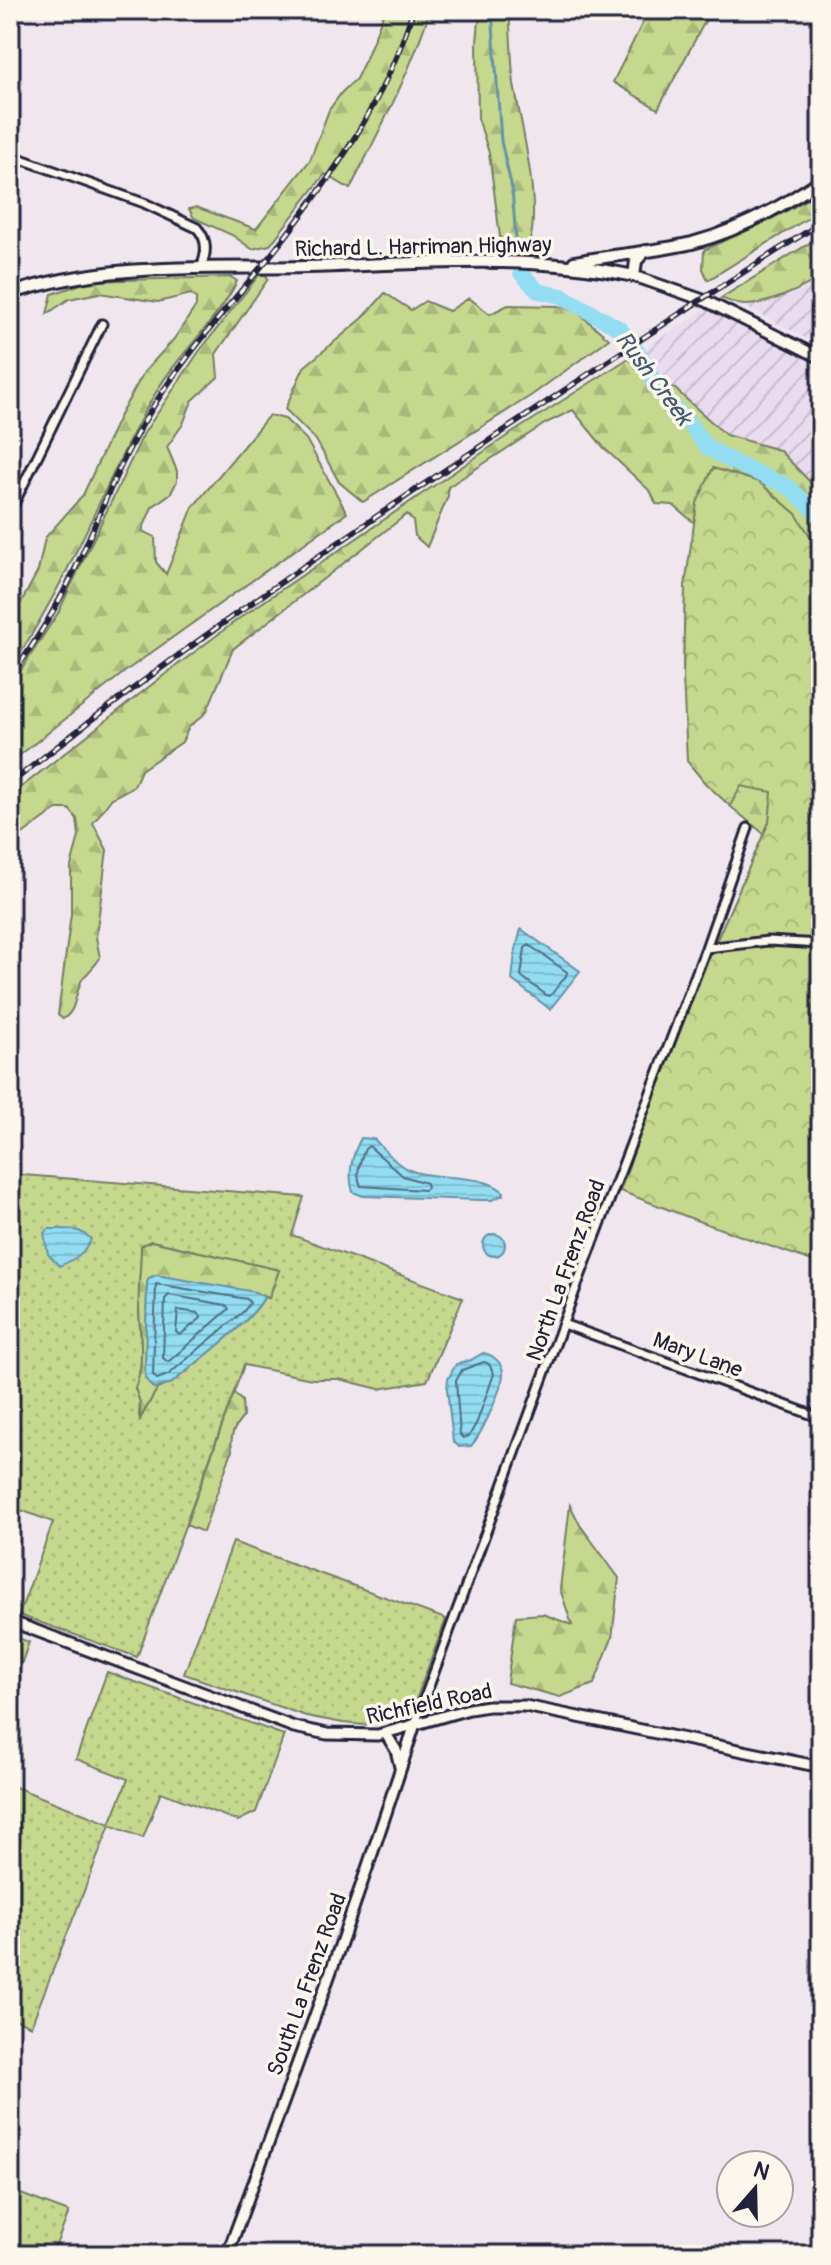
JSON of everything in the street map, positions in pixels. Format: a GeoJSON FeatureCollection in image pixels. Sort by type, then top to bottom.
{"type":"FeatureCollection","features":[{"type":"Feature","properties":{"kind":"main road"},"geometry":{"type":"LineString","coordinates":[[561,264],[670,248],[710,238],[772,210],[821,180]]}},
{"type":"Feature","properties":{"kind":"main road"},"geometry":{"type":"LineString","coordinates":[[634,276],[636,261],[645,251]]}},
{"type":"Feature","properties":{"kind":"main road","name":"Richard L. Harriman Highway"},"geometry":{"type":"LineString","coordinates":[[10,294],[33,286],[118,271],[561,264],[634,276]]}},
{"type":"Feature","properties":{"kind":"street"},"geometry":{"type":"LineString","coordinates":[[10,155],[144,203],[197,228],[203,234],[206,245],[201,270]]}},
{"type":"Feature","properties":{"kind":"street","name":"Richard L. Harriman Highway"},"geometry":{"type":"LineString","coordinates":[[634,276],[706,301],[821,358]]}},
{"type":"Feature","properties":{"kind":"street"},"geometry":{"type":"LineString","coordinates":[[10,512],[13,498],[102,324]]}},
{"type":"Feature","properties":{"kind":"street","name":"North La Frenz Road"},"geometry":{"type":"LineString","coordinates":[[415,1724],[706,948],[748,828]]}},
{"type":"Feature","properties":{"kind":"street"},"geometry":{"type":"LineString","coordinates":[[706,948],[768,941],[821,944]]}},
{"type":"Feature","properties":{"kind":"street","name":"Mary Lane"},"geometry":{"type":"LineString","coordinates":[[563,1324],[821,1418]]}},
{"type":"Feature","properties":{"kind":"street","name":"Richfield Road"},"geometry":{"type":"LineString","coordinates":[[10,1621],[294,1727],[344,1736],[386,1734],[478,1707],[525,1706],[821,1767]]}},
{"type":"Feature","properties":{"kind":"street","name":"South La Frenz Road"},"geometry":{"type":"LineString","coordinates":[[227,2255],[307,2039],[415,1724]]}},
{"type":"Feature","properties":{"kind":"street"},"geometry":{"type":"LineString","coordinates":[[386,1734],[396,1750],[401,1770]]}},
{"type":"Feature","properties":{"kind":"shaded area"},"geometry":{"type":"Polygon","coordinates":[[[821,276],[821,346],[744,306],[807,285],[821,276]]]}},
{"type":"Feature","properties":{"kind":"shaded area"},"geometry":{"type":"Polygon","coordinates":[[[707,308],[821,363],[821,493],[779,450],[726,435],[674,388],[647,381],[629,358],[707,308]]]}},
{"type":"Feature","properties":{"kind":"green space"},"geometry":{"type":"Polygon","coordinates":[[[385,10],[430,10],[404,79],[350,189],[325,174],[270,245],[252,249],[232,235],[194,218],[189,209],[196,207],[256,229],[310,160],[329,110],[356,79],[385,10]]]}},
{"type":"Feature","properties":{"kind":"green space"},"geometry":{"type":"Polygon","coordinates":[[[480,10],[509,10],[514,84],[533,196],[530,239],[524,253],[502,252],[489,153],[478,118],[477,42],[480,10]]]}},
{"type":"Feature","properties":{"kind":"green space"},"geometry":{"type":"Polygon","coordinates":[[[649,10],[711,10],[658,109],[613,82],[649,10]]]}},
{"type":"Feature","properties":{"kind":"green space"},"geometry":{"type":"Polygon","coordinates":[[[821,191],[821,210],[708,280],[703,269],[704,250],[783,213],[821,191]]]}},
{"type":"Feature","properties":{"kind":"green space"},"geometry":{"type":"Polygon","coordinates":[[[821,236],[821,276],[814,281],[786,295],[756,304],[741,305],[721,298],[821,236]]]}},
{"type":"Feature","properties":{"kind":"green space"},"geometry":{"type":"Polygon","coordinates":[[[259,275],[266,275],[268,279],[216,354],[218,377],[192,401],[183,424],[167,447],[177,471],[177,481],[171,493],[152,507],[142,531],[155,537],[156,562],[166,574],[193,507],[269,415],[285,419],[306,439],[347,513],[127,670],[10,763],[10,687],[58,613],[144,433],[198,353],[259,275]]]}},
{"type":"Feature","properties":{"kind":"green space"},"geometry":{"type":"Polygon","coordinates":[[[231,277],[237,281],[229,296],[167,375],[146,409],[58,587],[10,670],[10,623],[38,571],[45,538],[83,495],[119,417],[144,372],[174,339],[196,306],[196,298],[191,294],[158,302],[99,293],[69,299],[47,314],[52,294],[90,281],[231,277]]]}},
{"type":"Feature","properties":{"kind":"green space"},"geometry":{"type":"Polygon","coordinates":[[[385,293],[411,310],[425,301],[449,311],[469,298],[490,314],[508,305],[559,306],[576,311],[609,339],[532,395],[363,502],[339,482],[316,440],[285,409],[304,367],[363,318],[385,293]]]}},
{"type":"Feature","properties":{"kind":"green space"},"geometry":{"type":"Polygon","coordinates":[[[629,358],[647,381],[674,388],[726,435],[779,450],[821,493],[821,937],[720,933],[764,834],[730,806],[683,676],[685,596],[698,526],[673,505],[656,504],[651,492],[604,448],[573,410],[546,423],[448,487],[448,496],[427,547],[415,536],[413,521],[407,514],[233,649],[206,713],[189,727],[182,742],[141,770],[134,786],[112,798],[93,823],[107,850],[96,937],[100,958],[80,983],[71,1011],[63,1019],[58,1015],[71,914],[71,867],[79,836],[77,819],[69,809],[57,809],[10,843],[10,796],[241,617],[504,438],[629,358]]]}},
{"type":"Feature","properties":{"kind":"green space"},"geometry":{"type":"Polygon","coordinates":[[[713,468],[759,482],[796,514],[821,553],[821,1264],[620,1191],[711,953],[769,822],[772,792],[741,786],[730,806],[687,761],[683,676],[685,586],[697,503],[713,468]]]}},
{"type":"Feature","properties":{"kind":"green space"},"geometry":{"type":"Polygon","coordinates":[[[10,1174],[304,1197],[292,1235],[463,1298],[427,1381],[379,1389],[339,1379],[312,1379],[244,1365],[137,1657],[19,1615],[53,1522],[10,1506],[10,1174]],[[151,1241],[142,1245],[139,1297],[141,1357],[135,1388],[140,1402],[140,1419],[157,1389],[172,1383],[249,1317],[264,1297],[269,1298],[279,1270],[151,1241]]]}},
{"type":"Feature","properties":{"kind":"green space"},"geometry":{"type":"Polygon","coordinates":[[[151,1241],[279,1270],[269,1298],[156,1275],[149,1278],[145,1378],[157,1389],[140,1419],[140,1402],[135,1388],[141,1357],[141,1246],[151,1241]]]}},
{"type":"Feature","properties":{"kind":"green space"},"geometry":{"type":"Polygon","coordinates":[[[234,1393],[242,1401],[243,1417],[233,1432],[232,1451],[203,1532],[186,1525],[234,1393]]]}},
{"type":"Feature","properties":{"kind":"green space"},"geometry":{"type":"Polygon","coordinates":[[[570,1505],[580,1525],[619,1578],[612,1638],[594,1684],[560,1697],[507,1683],[516,1616],[543,1614],[572,1625],[560,1589],[570,1505]]]}},
{"type":"Feature","properties":{"kind":"green space"},"geometry":{"type":"Polygon","coordinates":[[[233,1542],[446,1619],[409,1712],[401,1717],[364,1725],[343,1723],[306,1716],[184,1674],[233,1542]]]}},
{"type":"Feature","properties":{"kind":"green space"},"geometry":{"type":"Polygon","coordinates":[[[10,1635],[29,1642],[10,1696],[10,1635]]]}},
{"type":"Feature","properties":{"kind":"green space"},"geometry":{"type":"Polygon","coordinates":[[[107,1672],[284,1735],[256,1812],[238,1821],[161,1792],[143,1838],[110,1825],[31,2026],[10,2017],[10,1785],[110,1824],[128,1779],[76,1759],[107,1672]]]}},
{"type":"Feature","properties":{"kind":"green space"},"geometry":{"type":"Polygon","coordinates":[[[10,2190],[69,2212],[52,2255],[10,2255],[10,2190]]]}},
{"type":"Feature","properties":{"kind":"water"},"geometry":{"type":"Polygon","coordinates":[[[521,929],[580,971],[550,1009],[512,980],[521,929]]]}},
{"type":"Feature","properties":{"kind":"water"},"geometry":{"type":"Polygon","coordinates":[[[361,1138],[374,1139],[393,1160],[407,1169],[482,1181],[504,1192],[503,1195],[492,1200],[480,1200],[363,1196],[353,1192],[351,1164],[361,1138]]]}},
{"type":"Feature","properties":{"kind":"water"},"geometry":{"type":"Polygon","coordinates":[[[49,1229],[77,1231],[91,1239],[78,1256],[59,1266],[48,1254],[44,1233],[49,1229]]]}},
{"type":"Feature","properties":{"kind":"water"},"geometry":{"type":"Polygon","coordinates":[[[494,1234],[502,1237],[505,1245],[502,1253],[494,1256],[486,1253],[483,1245],[486,1237],[494,1234]]]}},
{"type":"Feature","properties":{"kind":"water"},"geometry":{"type":"Polygon","coordinates":[[[156,1275],[255,1292],[264,1297],[249,1317],[222,1342],[172,1383],[157,1388],[152,1387],[145,1378],[147,1283],[149,1278],[156,1275]]]}},
{"type":"Feature","properties":{"kind":"water"},"geometry":{"type":"Polygon","coordinates":[[[483,1353],[494,1357],[499,1363],[503,1371],[502,1382],[475,1440],[471,1446],[459,1447],[453,1441],[448,1379],[456,1364],[483,1353]]]}},
{"type":"Feature","properties":{"kind":"waterway","name":"Rush Creek"},"geometry":{"type":"LineString","coordinates":[[492,10],[501,141],[512,189],[517,252]]}},
{"type":"Feature","properties":{"kind":"waterway","name":"Rush Creek"},"geometry":{"type":"LineString","coordinates":[[521,273],[538,291],[562,296],[620,329],[645,362],[655,386],[707,447],[789,487],[821,519]]}},
{"type":"Feature","properties":{"kind":"railway"},"geometry":{"type":"LineString","coordinates":[[10,678],[63,593],[145,420],[190,354],[316,195],[355,137],[388,75],[413,10]]}},
{"type":"Feature","properties":{"kind":"railway"},"geometry":{"type":"LineString","coordinates":[[10,784],[185,650],[305,566],[653,331],[821,223]]}}]}
